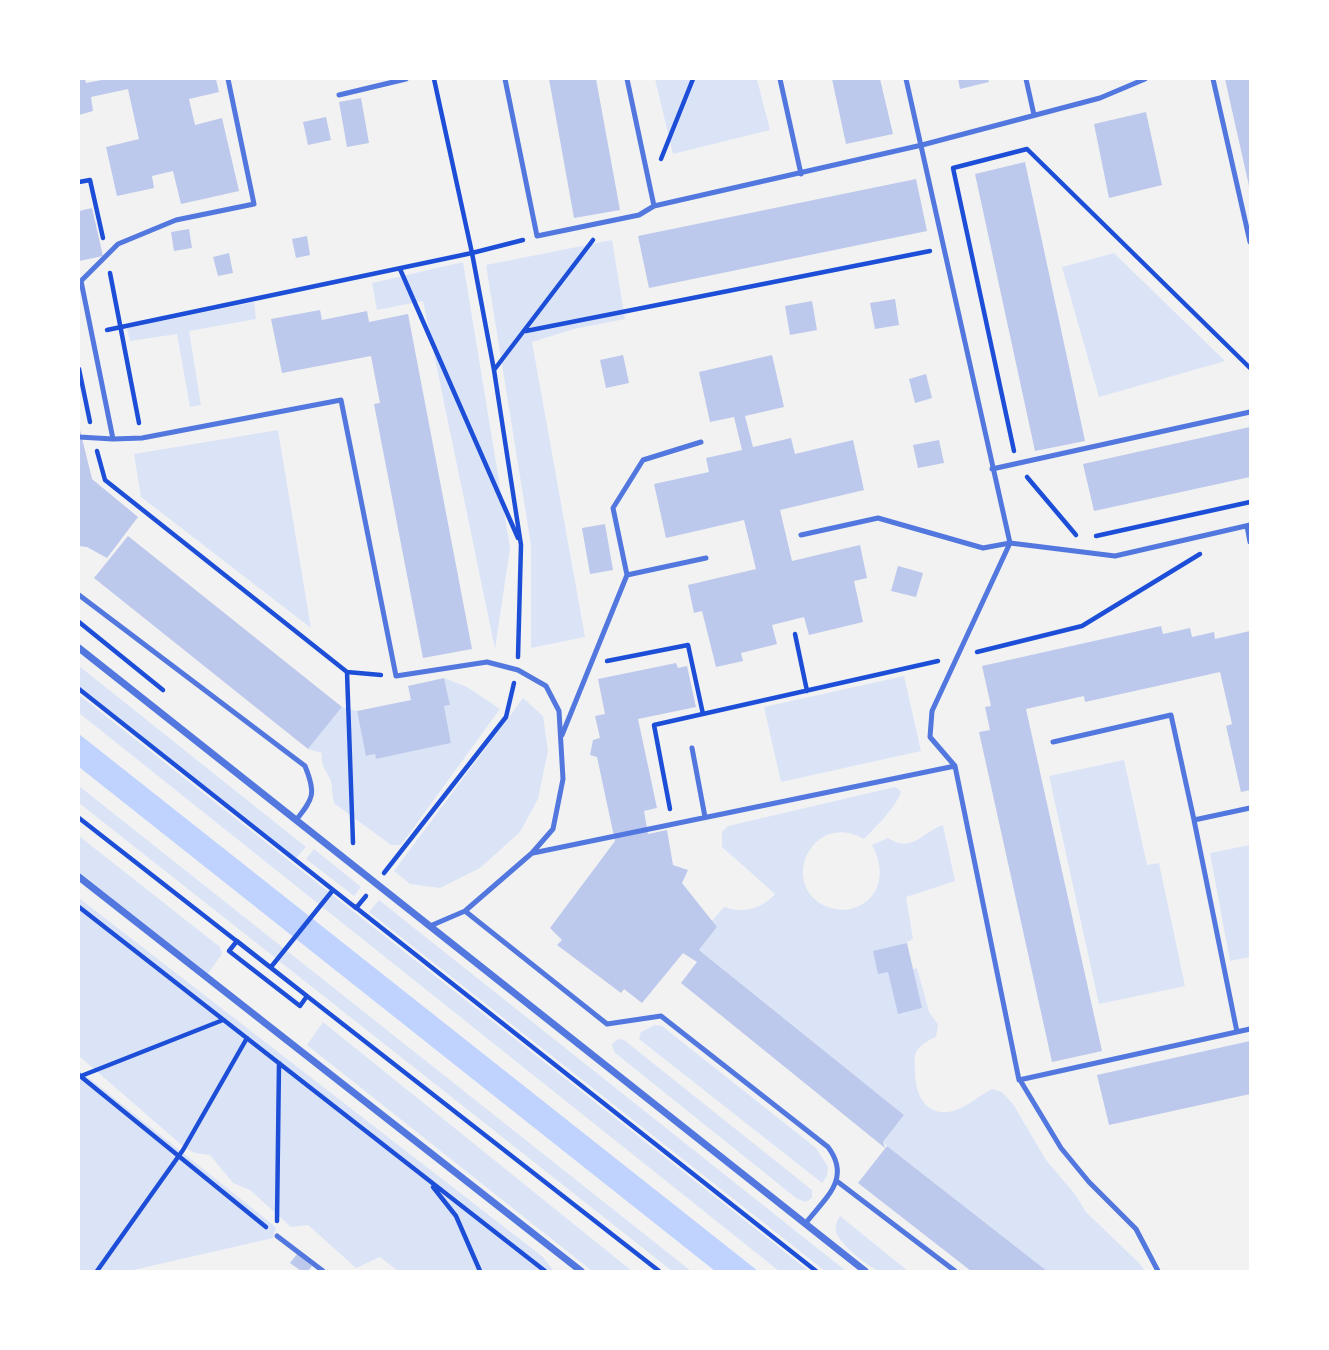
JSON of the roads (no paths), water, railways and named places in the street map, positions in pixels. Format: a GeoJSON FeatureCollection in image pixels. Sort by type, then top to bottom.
{"type":"FeatureCollection","features":[{"type":"Feature","properties":{"kind":"street"},"geometry":{"type":"LineString","coordinates":[[79,648],[864,1271]]}},
{"type":"Feature","properties":{"kind":"street"},"geometry":{"type":"LineString","coordinates":[[79,877],[581,1271]]}},
{"type":"Feature","properties":{"kind":"lane"},"geometry":{"type":"LineString","coordinates":[[113,439],[81,281],[118,244],[176,220],[254,204],[228,79]]}},
{"type":"Feature","properties":{"kind":"lane"},"geometry":{"type":"LineString","coordinates":[[339,95],[406,79]]}},
{"type":"Feature","properties":{"kind":"lane"},"geometry":{"type":"LineString","coordinates":[[505,79],[537,236],[639,215],[654,206],[922,145],[1100,98],[1145,79]]}},
{"type":"Feature","properties":{"kind":"lane"},"geometry":{"type":"LineString","coordinates":[[627,79],[654,206]]}},
{"type":"Feature","properties":{"kind":"lane"},"geometry":{"type":"LineString","coordinates":[[780,79],[802,174]]}},
{"type":"Feature","properties":{"kind":"lane"},"geometry":{"type":"LineString","coordinates":[[906,79],[1010,543],[932,711],[930,737],[955,766],[1020,1080],[1061,1148],[1089,1182],[1136,1229],[1158,1271]]}},
{"type":"Feature","properties":{"kind":"lane"},"geometry":{"type":"LineString","coordinates":[[1026,79],[1034,115]]}},
{"type":"Feature","properties":{"kind":"lane"},"geometry":{"type":"LineString","coordinates":[[1213,79],[1250,242]]}},
{"type":"Feature","properties":{"kind":"lane"},"geometry":{"type":"LineString","coordinates":[[79,437],[142,438],[341,400],[396,676],[487,662],[518,670],[546,686],[559,711],[563,779],[553,829],[531,853],[465,911],[430,926]]}},
{"type":"Feature","properties":{"kind":"lane"},"geometry":{"type":"LineString","coordinates":[[992,469],[1250,412]]}},
{"type":"Feature","properties":{"kind":"lane"},"geometry":{"type":"LineString","coordinates":[[561,738],[627,575],[613,508],[643,460],[701,442]]}},
{"type":"Feature","properties":{"kind":"lane"},"geometry":{"type":"LineString","coordinates":[[801,535],[878,518],[983,548],[1010,543],[1115,556],[1248,525],[1250,542]]}},
{"type":"Feature","properties":{"kind":"lane"},"geometry":{"type":"LineString","coordinates":[[627,575],[706,558]]}},
{"type":"Feature","properties":{"kind":"lane"},"geometry":{"type":"LineString","coordinates":[[79,595],[305,766],[313,786],[311,802],[296,820]]}},
{"type":"Feature","properties":{"kind":"lane"},"geometry":{"type":"LineString","coordinates":[[1053,742],[1171,715],[1237,1032]]}},
{"type":"Feature","properties":{"kind":"lane"},"geometry":{"type":"LineString","coordinates":[[692,748],[705,817]]}},
{"type":"Feature","properties":{"kind":"lane"},"geometry":{"type":"LineString","coordinates":[[531,853],[955,766]]}},
{"type":"Feature","properties":{"kind":"lane"},"geometry":{"type":"LineString","coordinates":[[1194,820],[1250,808]]}},
{"type":"Feature","properties":{"kind":"lane"},"geometry":{"type":"LineString","coordinates":[[465,911],[607,1024],[661,1016],[828,1147],[835,1156],[838,1182],[805,1224]]}},
{"type":"Feature","properties":{"kind":"lane"},"geometry":{"type":"LineString","coordinates":[[1020,1080],[1250,1029]]}},
{"type":"Feature","properties":{"kind":"lane"},"geometry":{"type":"LineString","coordinates":[[838,1182],[955,1271]]}},
{"type":"Feature","properties":{"kind":"lane"},"geometry":{"type":"LineString","coordinates":[[277,1236],[323,1271]]}},
{"type":"Feature","properties":{"kind":"water"},"geometry":{"type":"Polygon","coordinates":[[[79,734],[758,1271],[715,1271],[79,767],[79,734]]]}}]}
